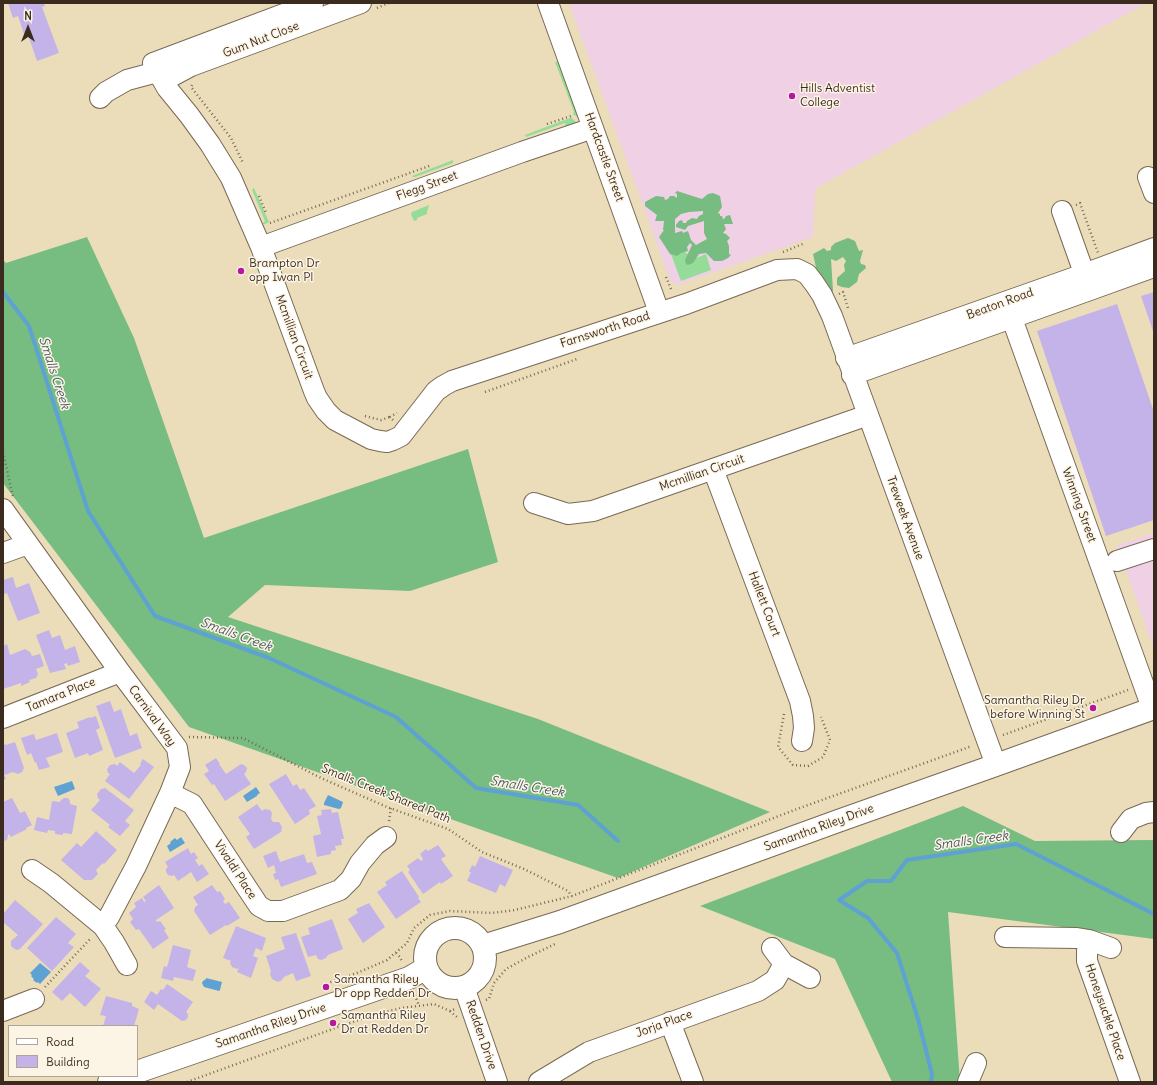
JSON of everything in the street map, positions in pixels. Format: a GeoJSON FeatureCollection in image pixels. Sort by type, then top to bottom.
{"type":"FeatureCollection","features":[{"type":"Feature","properties":{"kind":"main road","name":"Samantha Riley Drive"},"geometry":{"type":"LineString","coordinates":[[483,946],[560,922],[1153,708]]}},
{"type":"Feature","properties":{"kind":"main road"},"geometry":{"type":"LineString","coordinates":[[453,928],[471,932],[478,938],[486,953],[486,962],[480,976],[464,988],[459,989],[442,986],[435,982],[426,968],[424,958],[426,949],[436,934],[444,930],[453,928]]}},
{"type":"Feature","properties":{"kind":"main road","name":"Samantha Riley Drive"},"geometry":{"type":"LineString","coordinates":[[138,1072],[409,978],[426,968]]}},
{"type":"Feature","properties":{"kind":"main road"},"geometry":{"type":"LineString","coordinates":[[109,1082],[124,1077]]}},
{"type":"Feature","properties":{"kind":"street","name":"Gum Nut Close"},"geometry":{"type":"LineString","coordinates":[[158,72],[313,3]]}},
{"type":"Feature","properties":{"kind":"street","name":"Gum Nut Close"},"geometry":{"type":"LineString","coordinates":[[100,98],[106,92],[127,80],[191,66],[361,3]]}},
{"type":"Feature","properties":{"kind":"street","name":"Hardcastle Street"},"geometry":{"type":"LineString","coordinates":[[548,3],[659,312]]}},
{"type":"Feature","properties":{"kind":"street","name":"Mcmillian Circuit"},"geometry":{"type":"LineString","coordinates":[[158,72],[167,88],[183,93],[210,144],[231,178],[261,247],[314,390],[326,411],[335,420],[371,439],[380,441],[393,440],[401,436],[417,417]]}},
{"type":"Feature","properties":{"kind":"street","name":"Flegg Street"},"geometry":{"type":"LineString","coordinates":[[261,247],[515,154],[593,128]]}},
{"type":"Feature","properties":{"kind":"street"},"geometry":{"type":"LineString","coordinates":[[1062,211],[1087,282]]}},
{"type":"Feature","properties":{"kind":"street","name":"Beaton Road"},"geometry":{"type":"LineString","coordinates":[[1087,282],[1154,248]]}},
{"type":"Feature","properties":{"kind":"street","name":"Beaton Road"},"geometry":{"type":"LineString","coordinates":[[849,367],[1087,282],[1154,266]]}},
{"type":"Feature","properties":{"kind":"street","name":"Farnsworth Road"},"geometry":{"type":"LineString","coordinates":[[417,417],[436,391],[452,381],[686,304],[777,270],[797,269],[807,274]]}},
{"type":"Feature","properties":{"kind":"street","name":"Treweek Avenue"},"geometry":{"type":"LineString","coordinates":[[807,274],[824,299],[832,316],[849,367],[996,765]]}},
{"type":"Feature","properties":{"kind":"street","name":"Winning Street"},"geometry":{"type":"LineString","coordinates":[[1009,310],[1153,708]]}},
{"type":"Feature","properties":{"kind":"street","name":"Mcmillian Circuit"},"geometry":{"type":"LineString","coordinates":[[534,503],[568,514],[593,511],[868,415]]}},
{"type":"Feature","properties":{"kind":"street","name":"Hallett Court"},"geometry":{"type":"LineString","coordinates":[[713,469],[800,701],[804,728],[802,741]]}},
{"type":"Feature","properties":{"kind":"street","name":"Carnival Way"},"geometry":{"type":"LineString","coordinates":[[3,509],[176,748],[180,767],[170,793],[136,866],[109,917],[102,926]]}},
{"type":"Feature","properties":{"kind":"street"},"geometry":{"type":"LineString","coordinates":[[3,553],[28,544]]}},
{"type":"Feature","properties":{"kind":"street"},"geometry":{"type":"LineString","coordinates":[[1117,561],[1154,549]]}},
{"type":"Feature","properties":{"kind":"street","name":"Tamara Place"},"geometry":{"type":"LineString","coordinates":[[3,718],[120,672]]}},
{"type":"Feature","properties":{"kind":"street","name":"Vivaldi Place"},"geometry":{"type":"LineString","coordinates":[[170,793],[192,804],[259,906],[268,911],[283,911],[340,890],[350,879],[374,844],[386,838]]}},
{"type":"Feature","properties":{"kind":"street"},"geometry":{"type":"LineString","coordinates":[[1121,832],[1130,819],[1146,813],[1154,812]]}},
{"type":"Feature","properties":{"kind":"street"},"geometry":{"type":"LineString","coordinates":[[32,870],[51,883],[102,926],[114,942],[127,965]]}},
{"type":"Feature","properties":{"kind":"street"},"geometry":{"type":"LineString","coordinates":[[1005,937],[1082,938],[1111,948]]}},
{"type":"Feature","properties":{"kind":"street","name":"Honeysuckle Place"},"geometry":{"type":"LineString","coordinates":[[1089,940],[1087,961],[1130,1082]]}},
{"type":"Feature","properties":{"kind":"street"},"geometry":{"type":"LineString","coordinates":[[772,948],[784,964],[810,978]]}},
{"type":"Feature","properties":{"kind":"street","name":"Jorja Place"},"geometry":{"type":"LineString","coordinates":[[539,1082],[589,1052],[758,990],[775,980],[784,964]]}},
{"type":"Feature","properties":{"kind":"street","name":"Redden Drive"},"geometry":{"type":"LineString","coordinates":[[464,988],[497,1082]]}},
{"type":"Feature","properties":{"kind":"street"},"geometry":{"type":"LineString","coordinates":[[3,1011],[34,998]]}},
{"type":"Feature","properties":{"kind":"street"},"geometry":{"type":"LineString","coordinates":[[670,1022],[693,1082]]}},
{"type":"Feature","properties":{"kind":"street"},"geometry":{"type":"LineString","coordinates":[[968,1082],[976,1063]]}},
{"type":"Feature","properties":{"kind":"path"},"geometry":{"type":"LineString","coordinates":[[543,126],[572,115]]}},
{"type":"Feature","properties":{"kind":"path"},"geometry":{"type":"LineString","coordinates":[[270,223],[432,165]]}},
{"type":"Feature","properties":{"kind":"path"},"geometry":{"type":"LineString","coordinates":[[1080,203],[1098,253]]}},
{"type":"Feature","properties":{"kind":"path"},"geometry":{"type":"LineString","coordinates":[[317,1011],[325,984],[357,973],[387,960],[407,943],[414,928],[430,915],[450,911],[492,913],[515,910],[572,896],[797,809],[987,738],[1144,684]]}},
{"type":"Feature","properties":{"kind":"path"},"geometry":{"type":"LineString","coordinates":[[785,712],[778,747],[793,765],[808,766],[824,757],[830,740],[819,710]]}},
{"type":"Feature","properties":{"kind":"path","name":"Smalls Creek Shared Path"},"geometry":{"type":"LineString","coordinates":[[184,737],[243,738],[321,778],[387,807],[448,829],[482,852],[524,869],[568,891],[572,896]]}},
{"type":"Feature","properties":{"kind":"path"},"geometry":{"type":"LineString","coordinates":[[34,998],[102,926]]}},
{"type":"Feature","properties":{"kind":"path"},"geometry":{"type":"LineString","coordinates":[[187,1082],[342,1026]]}},
{"type":"Feature","properties":{"kind":"shaded area","name":"Hills Adventist College"},"geometry":{"type":"Polygon","coordinates":[[[569,3],[1146,3],[815,189],[813,237],[678,285],[671,282],[569,3]]]}},
{"type":"Feature","properties":{"kind":"shaded area"},"geometry":{"type":"Polygon","coordinates":[[[1154,533],[1154,649],[1117,545],[1154,533]]]}},
{"type":"Feature","properties":{"kind":"green space"},"geometry":{"type":"Polygon","coordinates":[[[558,61],[579,118],[573,114],[574,112],[555,62],[558,61]]]}},
{"type":"Feature","properties":{"kind":"green space"},"geometry":{"type":"Polygon","coordinates":[[[571,117],[576,122],[573,125],[566,127],[565,123],[526,137],[525,135],[570,118],[571,117]]]}},
{"type":"Feature","properties":{"kind":"green space"},"geometry":{"type":"Polygon","coordinates":[[[453,160],[453,163],[415,177],[412,176],[453,160]]]}},
{"type":"Feature","properties":{"kind":"green space"},"geometry":{"type":"Polygon","coordinates":[[[254,188],[269,222],[265,224],[262,224],[265,221],[252,190],[254,188]]]}},
{"type":"Feature","properties":{"kind":"green space"},"geometry":{"type":"Polygon","coordinates":[[[677,191],[702,199],[708,194],[713,193],[720,196],[722,207],[718,213],[723,219],[730,215],[733,224],[724,224],[726,229],[723,233],[730,238],[727,241],[729,246],[729,254],[731,255],[728,258],[722,261],[714,261],[706,253],[699,254],[693,263],[688,265],[686,264],[685,260],[692,245],[690,243],[687,247],[688,251],[677,256],[670,254],[659,237],[664,230],[664,221],[655,221],[657,215],[645,206],[645,202],[656,196],[664,197],[665,200],[670,196],[677,198],[677,194],[675,193],[677,191]],[[703,211],[681,214],[675,219],[675,233],[682,231],[683,233],[688,231],[691,240],[696,245],[707,239],[704,233],[704,221],[688,226],[685,230],[676,227],[679,221],[682,220],[683,223],[686,223],[692,218],[697,219],[703,214],[703,211]]]}},
{"type":"Feature","properties":{"kind":"green space"},"geometry":{"type":"Polygon","coordinates":[[[429,205],[427,214],[417,218],[417,220],[414,221],[411,214],[412,212],[429,205]]]}},
{"type":"Feature","properties":{"kind":"green space"},"geometry":{"type":"Polygon","coordinates":[[[87,237],[134,338],[204,538],[468,449],[498,562],[410,591],[265,585],[228,617],[538,719],[770,812],[618,878],[189,727],[3,483],[3,260],[6,263],[87,237]]]}},
{"type":"Feature","properties":{"kind":"green space"},"geometry":{"type":"Polygon","coordinates":[[[848,238],[855,241],[859,251],[863,250],[860,261],[866,268],[859,274],[857,282],[849,288],[842,287],[837,285],[837,278],[845,271],[844,265],[846,261],[843,257],[836,261],[831,259],[833,291],[830,294],[821,290],[813,254],[824,248],[827,251],[831,250],[831,247],[835,243],[848,238]]]}},
{"type":"Feature","properties":{"kind":"green space"},"geometry":{"type":"Polygon","coordinates":[[[682,250],[694,259],[706,254],[711,270],[681,281],[671,254],[682,250]]]}},
{"type":"Feature","properties":{"kind":"green space"},"geometry":{"type":"Polygon","coordinates":[[[963,806],[1035,841],[1154,840],[1154,939],[948,912],[960,1082],[892,1082],[835,959],[700,906],[963,806]]]}},
{"type":"Feature","properties":{"kind":"water"},"geometry":{"type":"Polygon","coordinates":[[[72,781],[75,789],[58,796],[54,787],[72,781]]]}},
{"type":"Feature","properties":{"kind":"water"},"geometry":{"type":"Polygon","coordinates":[[[256,787],[260,793],[247,802],[243,796],[256,787]]]}},
{"type":"Feature","properties":{"kind":"water"},"geometry":{"type":"Polygon","coordinates":[[[328,795],[343,802],[341,808],[339,809],[324,805],[328,795]]]}},
{"type":"Feature","properties":{"kind":"water"},"geometry":{"type":"Polygon","coordinates":[[[181,837],[185,843],[170,852],[167,846],[175,838],[177,840],[181,837]]]}},
{"type":"Feature","properties":{"kind":"water"},"geometry":{"type":"Polygon","coordinates":[[[40,963],[51,972],[40,984],[33,980],[34,979],[30,973],[40,963]]]}},
{"type":"Feature","properties":{"kind":"water"},"geometry":{"type":"Polygon","coordinates":[[[206,978],[222,982],[220,990],[204,987],[202,983],[206,978]]]}},
{"type":"Feature","properties":{"kind":"building"},"geometry":{"type":"Polygon","coordinates":[[[8,3],[44,3],[45,6],[42,7],[59,53],[37,61],[27,32],[24,34],[18,16],[13,18],[8,3]]]}},
{"type":"Feature","properties":{"kind":"building"},"geometry":{"type":"Polygon","coordinates":[[[1154,292],[1154,334],[1141,296],[1154,292]]]}},
{"type":"Feature","properties":{"kind":"building"},"geometry":{"type":"Polygon","coordinates":[[[1117,304],[1154,412],[1154,520],[1106,536],[1037,331],[1117,304]]]}},
{"type":"Feature","properties":{"kind":"building"},"geometry":{"type":"Polygon","coordinates":[[[13,577],[16,588],[29,583],[40,613],[18,621],[7,593],[4,594],[3,592],[3,580],[13,577]]]}},
{"type":"Feature","properties":{"kind":"building"},"geometry":{"type":"Polygon","coordinates":[[[49,630],[52,638],[60,635],[65,650],[75,646],[80,662],[68,666],[67,663],[64,664],[66,669],[50,673],[36,635],[49,630]]]}},
{"type":"Feature","properties":{"kind":"building"},"geometry":{"type":"Polygon","coordinates":[[[7,644],[10,655],[25,649],[30,652],[32,656],[40,654],[44,666],[36,669],[38,674],[36,678],[29,680],[30,682],[21,686],[21,683],[3,689],[3,646],[7,644]]]}},
{"type":"Feature","properties":{"kind":"building"},"geometry":{"type":"Polygon","coordinates":[[[110,701],[114,712],[121,709],[130,736],[137,733],[142,748],[115,758],[96,706],[110,701]]]}},
{"type":"Feature","properties":{"kind":"building"},"geometry":{"type":"Polygon","coordinates":[[[96,716],[100,728],[96,730],[103,750],[89,756],[88,753],[75,758],[66,733],[79,728],[77,722],[96,716]]]}},
{"type":"Feature","properties":{"kind":"building"},"geometry":{"type":"Polygon","coordinates":[[[57,733],[63,752],[46,758],[50,767],[39,770],[31,753],[27,755],[21,738],[34,734],[36,740],[57,733]]]}},
{"type":"Feature","properties":{"kind":"building"},"geometry":{"type":"Polygon","coordinates":[[[15,742],[24,768],[22,772],[18,774],[13,772],[4,775],[6,779],[3,780],[3,745],[15,742]]]}},
{"type":"Feature","properties":{"kind":"building"},"geometry":{"type":"Polygon","coordinates":[[[216,758],[226,774],[241,764],[244,765],[247,768],[244,774],[251,784],[225,801],[214,784],[212,785],[204,774],[209,771],[205,765],[216,758]]]}},
{"type":"Feature","properties":{"kind":"building"},"geometry":{"type":"Polygon","coordinates":[[[143,759],[154,767],[129,799],[105,781],[110,774],[108,773],[107,769],[110,765],[115,764],[117,766],[120,762],[134,773],[141,765],[140,764],[143,759]]]}},
{"type":"Feature","properties":{"kind":"building"},"geometry":{"type":"Polygon","coordinates":[[[286,774],[293,786],[297,784],[300,790],[304,788],[316,806],[309,810],[310,814],[295,824],[269,784],[286,774]]]}},
{"type":"Feature","properties":{"kind":"building"},"geometry":{"type":"Polygon","coordinates":[[[105,788],[134,810],[125,821],[130,825],[120,836],[108,827],[110,825],[91,810],[100,800],[97,794],[101,789],[105,788]]]}},
{"type":"Feature","properties":{"kind":"building"},"geometry":{"type":"Polygon","coordinates":[[[12,798],[20,813],[25,811],[32,825],[11,837],[9,834],[7,840],[3,841],[3,802],[12,798]]]}},
{"type":"Feature","properties":{"kind":"building"},"geometry":{"type":"Polygon","coordinates":[[[64,798],[68,798],[70,804],[77,806],[72,834],[63,833],[63,835],[55,834],[55,831],[48,830],[47,833],[34,830],[37,817],[49,820],[52,801],[60,802],[64,798]]]}},
{"type":"Feature","properties":{"kind":"building"},"geometry":{"type":"Polygon","coordinates":[[[257,804],[262,811],[265,809],[270,810],[272,813],[271,819],[273,822],[279,822],[282,827],[281,832],[254,849],[246,837],[250,834],[238,817],[257,804]]]}},
{"type":"Feature","properties":{"kind":"building"},"geometry":{"type":"Polygon","coordinates":[[[331,809],[332,813],[338,812],[344,839],[341,839],[342,845],[335,846],[336,850],[331,851],[331,854],[317,857],[313,836],[321,834],[317,816],[322,815],[321,810],[331,809]]]}},
{"type":"Feature","properties":{"kind":"building"},"geometry":{"type":"Polygon","coordinates":[[[96,831],[117,850],[96,870],[98,874],[92,880],[84,880],[61,860],[77,843],[81,847],[96,831]]]}},
{"type":"Feature","properties":{"kind":"building"},"geometry":{"type":"Polygon","coordinates":[[[438,845],[446,856],[441,859],[453,876],[441,884],[440,882],[423,894],[408,872],[410,870],[407,866],[418,858],[421,861],[423,859],[420,854],[426,849],[428,851],[438,845]]]}},
{"type":"Feature","properties":{"kind":"building"},"geometry":{"type":"Polygon","coordinates":[[[188,848],[191,854],[194,852],[198,858],[195,860],[199,866],[202,864],[209,874],[197,882],[191,872],[178,881],[174,875],[168,875],[166,872],[168,867],[165,862],[188,848]]]}},
{"type":"Feature","properties":{"kind":"building"},"geometry":{"type":"Polygon","coordinates":[[[276,851],[280,862],[304,854],[307,863],[312,862],[317,874],[281,887],[278,879],[275,880],[273,874],[276,873],[274,865],[268,868],[263,856],[276,851]]]}},
{"type":"Feature","properties":{"kind":"building"},"geometry":{"type":"Polygon","coordinates":[[[480,856],[513,870],[505,887],[500,884],[496,893],[467,881],[472,865],[475,867],[480,856]]]}},
{"type":"Feature","properties":{"kind":"building"},"geometry":{"type":"Polygon","coordinates":[[[402,871],[421,902],[396,919],[377,892],[387,885],[385,882],[402,871]]]}},
{"type":"Feature","properties":{"kind":"building"},"geometry":{"type":"Polygon","coordinates":[[[159,885],[174,908],[156,920],[157,922],[160,921],[166,929],[164,930],[169,938],[153,949],[139,929],[136,930],[130,922],[133,919],[129,913],[136,907],[134,903],[142,898],[144,902],[146,901],[143,897],[159,885]]]}},
{"type":"Feature","properties":{"kind":"building"},"geometry":{"type":"Polygon","coordinates":[[[212,885],[217,892],[220,891],[225,899],[223,901],[225,904],[229,902],[240,918],[210,935],[194,911],[195,907],[198,905],[193,897],[212,885]]]}},
{"type":"Feature","properties":{"kind":"building"},"geometry":{"type":"Polygon","coordinates":[[[15,900],[43,924],[20,949],[16,950],[11,946],[11,941],[18,935],[3,922],[3,914],[15,900]]]}},
{"type":"Feature","properties":{"kind":"building"},"geometry":{"type":"Polygon","coordinates":[[[369,903],[385,927],[363,943],[348,919],[358,913],[356,909],[369,903]]]}},
{"type":"Feature","properties":{"kind":"building"},"geometry":{"type":"Polygon","coordinates":[[[56,917],[76,934],[68,943],[74,947],[52,971],[27,948],[56,917]]]}},
{"type":"Feature","properties":{"kind":"building"},"geometry":{"type":"Polygon","coordinates":[[[332,919],[343,949],[328,955],[326,958],[321,960],[318,959],[316,955],[308,957],[301,937],[310,934],[308,928],[332,919]]]}},
{"type":"Feature","properties":{"kind":"building"},"geometry":{"type":"Polygon","coordinates":[[[236,926],[266,938],[262,951],[256,948],[253,956],[258,958],[251,978],[237,972],[239,968],[237,969],[232,967],[230,963],[231,961],[223,958],[236,926]]]}},
{"type":"Feature","properties":{"kind":"building"},"geometry":{"type":"Polygon","coordinates":[[[296,933],[311,976],[296,981],[293,973],[284,977],[278,982],[272,979],[266,956],[285,949],[281,937],[296,933]]]}},
{"type":"Feature","properties":{"kind":"building"},"geometry":{"type":"Polygon","coordinates":[[[173,945],[191,950],[187,967],[196,970],[193,981],[174,977],[173,981],[161,978],[164,966],[167,967],[173,945]]]}},
{"type":"Feature","properties":{"kind":"building"},"geometry":{"type":"Polygon","coordinates":[[[80,962],[90,971],[85,976],[101,989],[85,1007],[70,993],[62,1001],[52,992],[80,962]]]}},
{"type":"Feature","properties":{"kind":"building"},"geometry":{"type":"Polygon","coordinates":[[[167,984],[193,1002],[186,1012],[188,1017],[186,1020],[182,1021],[158,1004],[154,1010],[144,1002],[151,991],[157,995],[167,984]]]}},
{"type":"Feature","properties":{"kind":"building"},"geometry":{"type":"Polygon","coordinates":[[[106,996],[132,1003],[132,1006],[139,1009],[134,1025],[103,1025],[106,1016],[100,1015],[106,996]]]}},
{"type":"Feature","properties":{"kind":"waterway","name":"Smalls Creek"},"geometry":{"type":"LineString","coordinates":[[3,292],[29,326],[88,511],[155,616],[269,658],[396,717],[476,788],[578,805],[618,841]]}},
{"type":"Feature","properties":{"kind":"waterway","name":"Smalls Creek"},"geometry":{"type":"LineString","coordinates":[[931,1082],[932,1074],[918,1019],[897,953],[868,918],[839,900],[867,881],[891,881],[907,860],[1016,844],[1154,914]]}},
{"type":"Feature","properties":{"kind":"place","name":"Hills Adventist College"},"geometry":{"type":"Point","coordinates":[792,96]}},
{"type":"Feature","properties":{"kind":"place","name":"Brampton Dr opp Iwan Pl"},"geometry":{"type":"Point","coordinates":[241,271]}},
{"type":"Feature","properties":{"kind":"place","name":"Samantha Riley Dr before Winning St"},"geometry":{"type":"Point","coordinates":[1093,708]}},
{"type":"Feature","properties":{"kind":"place","name":"Samantha Riley Dr opp Redden Dr"},"geometry":{"type":"Point","coordinates":[326,987]}},
{"type":"Feature","properties":{"kind":"place","name":"Samantha Riley Dr at Redden Dr"},"geometry":{"type":"Point","coordinates":[333,1023]}}]}
